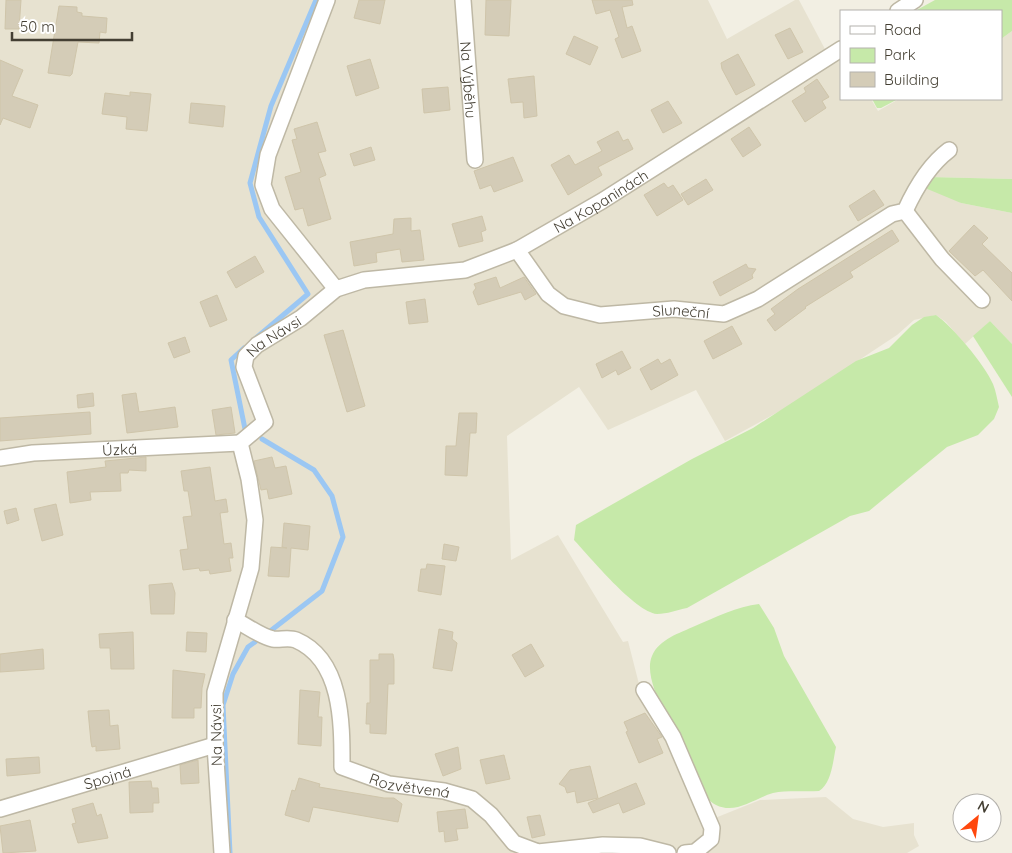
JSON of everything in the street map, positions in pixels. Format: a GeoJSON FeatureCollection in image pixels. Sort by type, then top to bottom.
{"type":"FeatureCollection","features":[{"type":"Feature","properties":{"kind":"street"},"geometry":{"type":"LineString","coordinates":[[327,0],[268,155],[263,185],[272,209],[336,289]]}},
{"type":"Feature","properties":{"kind":"street","name":"Na Výběhu"},"geometry":{"type":"LineString","coordinates":[[463,0],[475,160]]}},
{"type":"Feature","properties":{"kind":"street"},"geometry":{"type":"LineString","coordinates":[[900,10],[915,0]]}},
{"type":"Feature","properties":{"kind":"street","name":"Na Kopaninách"},"geometry":{"type":"LineString","coordinates":[[336,289],[364,280],[466,270],[517,250],[602,201],[840,50]]}},
{"type":"Feature","properties":{"kind":"street"},"geometry":{"type":"LineString","coordinates":[[949,150],[932,166],[905,211],[942,259],[982,300]]}},
{"type":"Feature","properties":{"kind":"street","name":"Sluneční"},"geometry":{"type":"LineString","coordinates":[[517,250],[548,294],[564,306],[600,315],[674,310],[724,314],[758,299],[892,214],[905,211]]}},
{"type":"Feature","properties":{"kind":"street","name":"Na Návsi"},"geometry":{"type":"LineString","coordinates":[[222,853],[215,745],[215,692],[251,568],[255,520],[249,479],[240,443],[265,422],[244,367],[246,356],[257,345],[301,318],[336,289]]}},
{"type":"Feature","properties":{"kind":"street","name":"Úzká"},"geometry":{"type":"LineString","coordinates":[[0,458],[33,453],[240,443]]}},
{"type":"Feature","properties":{"kind":"street","name":"Rozvětvená"},"geometry":{"type":"LineString","coordinates":[[235,620],[272,639],[295,639],[316,654],[335,686],[342,717],[342,767],[389,784],[444,791],[472,799],[491,815],[514,843],[538,852],[640,846],[668,853]]}},
{"type":"Feature","properties":{"kind":"street"},"geometry":{"type":"LineString","coordinates":[[644,690],[673,738],[712,828],[711,839],[695,852],[685,853]]}},
{"type":"Feature","properties":{"kind":"street","name":"Spojná"},"geometry":{"type":"LineString","coordinates":[[0,810],[215,745]]}},
{"type":"Feature","properties":{"kind":"shaded area"},"geometry":{"type":"Polygon","coordinates":[[[0,0],[708,0],[727,39],[795,0],[799,0],[826,51],[840,43],[840,100],[872,100],[878,111],[897,100],[1002,100],[1002,38],[1012,31],[1012,179],[929,177],[961,203],[1012,213],[1012,344],[990,321],[965,344],[946,322],[936,315],[914,320],[897,335],[791,405],[725,441],[696,390],[608,430],[579,387],[507,436],[511,560],[558,535],[623,642],[628,641],[640,688],[715,818],[760,800],[826,797],[853,819],[883,827],[914,823],[914,835],[919,846],[907,853],[0,853],[0,0]]]}},
{"type":"Feature","properties":{"kind":"green space"},"geometry":{"type":"Polygon","coordinates":[[[935,0],[1012,0],[1012,31],[1002,38],[1002,10],[917,10],[935,0]]]}},
{"type":"Feature","properties":{"kind":"green space"},"geometry":{"type":"Polygon","coordinates":[[[873,100],[896,100],[881,108],[877,108],[873,100]]]}},
{"type":"Feature","properties":{"kind":"green space"},"geometry":{"type":"Polygon","coordinates":[[[928,177],[1012,179],[1012,213],[961,203],[925,188],[928,177]]]}},
{"type":"Feature","properties":{"kind":"green space"},"geometry":{"type":"Polygon","coordinates":[[[936,315],[959,337],[983,367],[993,384],[999,407],[994,419],[978,435],[947,447],[869,511],[850,516],[687,608],[661,614],[648,611],[625,594],[574,540],[576,525],[692,459],[753,428],[856,361],[889,348],[912,325],[924,317],[936,315]]]}},
{"type":"Feature","properties":{"kind":"green space"},"geometry":{"type":"Polygon","coordinates":[[[990,321],[1012,344],[1012,397],[973,336],[990,321]]]}},
{"type":"Feature","properties":{"kind":"green space"},"geometry":{"type":"Polygon","coordinates":[[[759,604],[774,628],[784,656],[836,747],[833,765],[827,783],[819,791],[773,793],[745,805],[723,808],[716,805],[706,796],[689,756],[662,708],[651,679],[650,667],[655,650],[671,637],[726,613],[759,604]]]}},
{"type":"Feature","properties":{"kind":"building"},"geometry":{"type":"Polygon","coordinates":[[[6,0],[21,0],[19,29],[5,29],[6,0]]]}},
{"type":"Feature","properties":{"kind":"building"},"geometry":{"type":"Polygon","coordinates":[[[359,0],[385,0],[380,24],[354,18],[359,0]]]}},
{"type":"Feature","properties":{"kind":"building"},"geometry":{"type":"Polygon","coordinates":[[[486,0],[511,0],[509,36],[485,35],[486,0]]]}},
{"type":"Feature","properties":{"kind":"building"},"geometry":{"type":"Polygon","coordinates":[[[592,0],[632,0],[633,5],[622,7],[627,28],[632,26],[641,51],[622,58],[615,39],[619,37],[610,10],[596,14],[592,0]]]}},
{"type":"Feature","properties":{"kind":"building"},"geometry":{"type":"Polygon","coordinates":[[[59,6],[77,7],[77,12],[82,13],[82,16],[107,18],[106,33],[100,32],[99,43],[78,42],[70,76],[48,73],[59,6]]]}},
{"type":"Feature","properties":{"kind":"building"},"geometry":{"type":"Polygon","coordinates":[[[790,28],[803,52],[788,59],[775,35],[790,28]]]}},
{"type":"Feature","properties":{"kind":"building"},"geometry":{"type":"Polygon","coordinates":[[[574,36],[598,47],[590,65],[566,54],[574,36]]]}},
{"type":"Feature","properties":{"kind":"building"},"geometry":{"type":"Polygon","coordinates":[[[738,54],[755,85],[736,95],[722,69],[721,63],[738,54]]]}},
{"type":"Feature","properties":{"kind":"building"},"geometry":{"type":"Polygon","coordinates":[[[370,59],[379,88],[356,96],[347,66],[370,59]]]}},
{"type":"Feature","properties":{"kind":"building"},"geometry":{"type":"Polygon","coordinates":[[[0,60],[23,70],[12,96],[38,105],[30,128],[3,118],[0,125],[0,60]]]}},
{"type":"Feature","properties":{"kind":"building"},"geometry":{"type":"Polygon","coordinates":[[[534,76],[537,116],[524,118],[523,102],[511,103],[508,79],[534,76]]]}},
{"type":"Feature","properties":{"kind":"building"},"geometry":{"type":"Polygon","coordinates":[[[817,79],[829,97],[822,101],[826,108],[805,122],[792,101],[806,92],[804,88],[817,79]]]}},
{"type":"Feature","properties":{"kind":"building"},"geometry":{"type":"Polygon","coordinates":[[[448,87],[450,110],[424,113],[422,89],[448,87]]]}},
{"type":"Feature","properties":{"kind":"building"},"geometry":{"type":"Polygon","coordinates":[[[130,92],[151,94],[147,131],[126,129],[127,117],[102,114],[105,93],[130,96],[130,92]]]}},
{"type":"Feature","properties":{"kind":"building"},"geometry":{"type":"Polygon","coordinates":[[[668,101],[682,123],[663,133],[651,110],[668,101]]]}},
{"type":"Feature","properties":{"kind":"building"},"geometry":{"type":"Polygon","coordinates":[[[191,103],[225,106],[223,127],[189,123],[191,103]]]}},
{"type":"Feature","properties":{"kind":"building"},"geometry":{"type":"Polygon","coordinates":[[[317,122],[326,151],[318,153],[326,175],[319,178],[331,219],[308,226],[303,208],[295,210],[285,177],[301,172],[292,140],[297,139],[294,129],[317,122]]]}},
{"type":"Feature","properties":{"kind":"building"},"geometry":{"type":"Polygon","coordinates":[[[749,127],[761,145],[743,157],[731,139],[749,127]]]}},
{"type":"Feature","properties":{"kind":"building"},"geometry":{"type":"Polygon","coordinates":[[[618,131],[623,141],[628,139],[633,149],[598,167],[602,175],[568,195],[551,165],[569,155],[575,165],[602,151],[597,142],[618,131]]]}},
{"type":"Feature","properties":{"kind":"building"},"geometry":{"type":"Polygon","coordinates":[[[371,147],[375,160],[354,166],[350,154],[371,147]]]}},
{"type":"Feature","properties":{"kind":"building"},"geometry":{"type":"Polygon","coordinates":[[[513,157],[523,181],[494,192],[491,185],[480,189],[474,171],[513,157]]]}},
{"type":"Feature","properties":{"kind":"building"},"geometry":{"type":"Polygon","coordinates":[[[706,179],[713,190],[688,205],[681,194],[706,179]]]}},
{"type":"Feature","properties":{"kind":"building"},"geometry":{"type":"Polygon","coordinates":[[[664,183],[668,188],[673,185],[683,200],[657,216],[644,195],[664,183]]]}},
{"type":"Feature","properties":{"kind":"building"},"geometry":{"type":"Polygon","coordinates":[[[874,190],[884,205],[858,221],[849,206],[874,190]]]}},
{"type":"Feature","properties":{"kind":"building"},"geometry":{"type":"Polygon","coordinates":[[[482,216],[486,230],[481,232],[483,241],[459,247],[452,224],[482,216]]]}},
{"type":"Feature","properties":{"kind":"building"},"geometry":{"type":"Polygon","coordinates":[[[411,218],[411,231],[420,230],[424,260],[402,262],[400,249],[376,253],[377,262],[354,266],[350,242],[393,234],[394,219],[411,218]]]}},
{"type":"Feature","properties":{"kind":"building"},"geometry":{"type":"Polygon","coordinates":[[[974,225],[988,238],[982,244],[1012,273],[1012,301],[983,270],[975,276],[949,251],[974,225]]]}},
{"type":"Feature","properties":{"kind":"building"},"geometry":{"type":"Polygon","coordinates":[[[892,230],[899,241],[850,272],[853,277],[805,307],[775,331],[767,320],[775,314],[771,309],[798,289],[892,230]]]}},
{"type":"Feature","properties":{"kind":"building"},"geometry":{"type":"Polygon","coordinates":[[[255,256],[264,272],[236,288],[227,272],[255,256]]]}},
{"type":"Feature","properties":{"kind":"building"},"geometry":{"type":"Polygon","coordinates":[[[746,264],[748,268],[756,269],[752,275],[753,278],[720,296],[713,282],[746,264]]]}},
{"type":"Feature","properties":{"kind":"building"},"geometry":{"type":"Polygon","coordinates":[[[496,277],[500,288],[524,277],[536,294],[525,300],[521,292],[478,305],[473,292],[476,288],[474,284],[496,277]]]}},
{"type":"Feature","properties":{"kind":"building"},"geometry":{"type":"Polygon","coordinates":[[[217,295],[227,320],[210,327],[200,302],[217,295]]]}},
{"type":"Feature","properties":{"kind":"building"},"geometry":{"type":"Polygon","coordinates":[[[425,299],[428,322],[409,324],[406,302],[425,299]]]}},
{"type":"Feature","properties":{"kind":"building"},"geometry":{"type":"Polygon","coordinates":[[[732,326],[742,344],[713,359],[704,341],[732,326]]]}},
{"type":"Feature","properties":{"kind":"building"},"geometry":{"type":"Polygon","coordinates":[[[343,330],[365,406],[347,412],[324,335],[343,330]]]}},
{"type":"Feature","properties":{"kind":"building"},"geometry":{"type":"Polygon","coordinates":[[[185,337],[190,352],[174,358],[168,343],[185,337]]]}},
{"type":"Feature","properties":{"kind":"building"},"geometry":{"type":"Polygon","coordinates":[[[622,351],[631,368],[618,375],[616,370],[602,378],[596,364],[622,351]]]}},
{"type":"Feature","properties":{"kind":"building"},"geometry":{"type":"Polygon","coordinates":[[[658,359],[661,364],[670,359],[678,375],[651,390],[640,369],[658,359]]]}},
{"type":"Feature","properties":{"kind":"building"},"geometry":{"type":"Polygon","coordinates":[[[93,393],[94,406],[78,408],[77,395],[93,393]]]}},
{"type":"Feature","properties":{"kind":"building"},"geometry":{"type":"Polygon","coordinates":[[[136,393],[139,412],[175,407],[178,427],[127,433],[122,395],[136,393]]]}},
{"type":"Feature","properties":{"kind":"building"},"geometry":{"type":"Polygon","coordinates":[[[231,407],[235,433],[216,435],[212,410],[231,407]]]}},
{"type":"Feature","properties":{"kind":"building"},"geometry":{"type":"Polygon","coordinates":[[[90,412],[91,434],[0,441],[0,418],[90,412]]]}},
{"type":"Feature","properties":{"kind":"building"},"geometry":{"type":"Polygon","coordinates":[[[459,413],[477,413],[476,433],[470,433],[467,476],[445,475],[446,446],[456,446],[459,413]]]}},
{"type":"Feature","properties":{"kind":"building"},"geometry":{"type":"Polygon","coordinates":[[[146,457],[146,471],[129,470],[128,473],[120,473],[121,491],[90,492],[91,500],[70,503],[67,472],[106,467],[105,461],[146,457]]]}},
{"type":"Feature","properties":{"kind":"building"},"geometry":{"type":"Polygon","coordinates":[[[272,457],[275,468],[286,466],[292,494],[269,499],[267,489],[261,490],[254,461],[272,457]]]}},
{"type":"Feature","properties":{"kind":"building"},"geometry":{"type":"Polygon","coordinates":[[[210,467],[215,501],[226,499],[228,512],[220,513],[224,544],[231,543],[233,558],[229,558],[231,571],[210,574],[209,570],[200,571],[199,568],[183,570],[180,550],[188,549],[183,517],[192,516],[188,491],[184,491],[181,471],[210,467]]]}},
{"type":"Feature","properties":{"kind":"building"},"geometry":{"type":"Polygon","coordinates":[[[56,504],[63,535],[42,541],[34,509],[56,504]]]}},
{"type":"Feature","properties":{"kind":"building"},"geometry":{"type":"Polygon","coordinates":[[[16,508],[19,520],[7,524],[4,511],[16,508]]]}},
{"type":"Feature","properties":{"kind":"building"},"geometry":{"type":"Polygon","coordinates":[[[284,523],[310,526],[308,550],[291,548],[289,577],[268,576],[271,547],[287,548],[282,547],[284,523]]]}},
{"type":"Feature","properties":{"kind":"building"},"geometry":{"type":"Polygon","coordinates":[[[444,544],[459,547],[456,561],[442,559],[444,544]]]}},
{"type":"Feature","properties":{"kind":"building"},"geometry":{"type":"Polygon","coordinates":[[[427,564],[445,566],[441,595],[418,591],[421,569],[426,569],[427,564]]]}},
{"type":"Feature","properties":{"kind":"building"},"geometry":{"type":"Polygon","coordinates":[[[172,583],[175,593],[174,614],[151,614],[149,585],[172,583]]]}},
{"type":"Feature","properties":{"kind":"building"},"geometry":{"type":"Polygon","coordinates":[[[439,629],[453,632],[452,639],[457,643],[452,671],[433,668],[439,629]]]}},
{"type":"Feature","properties":{"kind":"building"},"geometry":{"type":"Polygon","coordinates":[[[133,632],[134,669],[111,669],[110,648],[100,648],[99,634],[133,632]]]}},
{"type":"Feature","properties":{"kind":"building"},"geometry":{"type":"Polygon","coordinates":[[[187,632],[207,633],[206,652],[186,651],[187,632]]]}},
{"type":"Feature","properties":{"kind":"building"},"geometry":{"type":"Polygon","coordinates":[[[531,644],[544,666],[525,677],[512,655],[531,644]]]}},
{"type":"Feature","properties":{"kind":"building"},"geometry":{"type":"Polygon","coordinates":[[[43,649],[44,669],[0,672],[0,654],[43,649]]]}},
{"type":"Feature","properties":{"kind":"building"},"geometry":{"type":"Polygon","coordinates":[[[379,654],[393,654],[394,660],[394,684],[388,684],[386,734],[370,733],[370,724],[366,724],[367,703],[370,703],[370,660],[379,660],[379,654]]]}},
{"type":"Feature","properties":{"kind":"building"},"geometry":{"type":"Polygon","coordinates":[[[173,670],[205,674],[201,708],[194,708],[194,718],[172,718],[173,670]]]}},
{"type":"Feature","properties":{"kind":"building"},"geometry":{"type":"Polygon","coordinates":[[[300,690],[320,692],[318,717],[322,717],[321,746],[298,744],[300,690]]]}},
{"type":"Feature","properties":{"kind":"building"},"geometry":{"type":"Polygon","coordinates":[[[109,710],[110,726],[118,725],[120,749],[96,751],[96,746],[92,747],[91,742],[88,711],[109,710]]]}},
{"type":"Feature","properties":{"kind":"building"},"geometry":{"type":"Polygon","coordinates":[[[645,713],[662,737],[657,739],[663,753],[639,763],[626,732],[628,731],[624,722],[645,713]]]}},
{"type":"Feature","properties":{"kind":"building"},"geometry":{"type":"Polygon","coordinates":[[[458,747],[461,769],[443,776],[435,754],[458,747]]]}},
{"type":"Feature","properties":{"kind":"building"},"geometry":{"type":"Polygon","coordinates":[[[504,755],[510,779],[486,784],[480,760],[504,755]]]}},
{"type":"Feature","properties":{"kind":"building"},"geometry":{"type":"Polygon","coordinates":[[[39,757],[40,773],[7,776],[6,759],[39,757]]]}},
{"type":"Feature","properties":{"kind":"building"},"geometry":{"type":"Polygon","coordinates":[[[198,760],[199,783],[181,784],[180,765],[198,760]]]}},
{"type":"Feature","properties":{"kind":"building"},"geometry":{"type":"Polygon","coordinates":[[[590,766],[598,798],[577,803],[575,791],[567,793],[565,787],[559,784],[570,770],[590,766]]]}},
{"type":"Feature","properties":{"kind":"building"},"geometry":{"type":"Polygon","coordinates":[[[299,778],[320,784],[319,787],[394,798],[402,804],[398,822],[313,807],[309,822],[285,815],[292,790],[295,791],[299,778]]]}},
{"type":"Feature","properties":{"kind":"building"},"geometry":{"type":"Polygon","coordinates":[[[151,781],[152,788],[158,788],[159,803],[153,803],[153,812],[130,813],[129,782],[151,781]]]}},
{"type":"Feature","properties":{"kind":"building"},"geometry":{"type":"Polygon","coordinates":[[[636,783],[645,804],[623,813],[619,803],[593,813],[588,803],[636,783]]]}},
{"type":"Feature","properties":{"kind":"building"},"geometry":{"type":"Polygon","coordinates":[[[93,803],[97,816],[101,814],[108,838],[78,843],[72,824],[76,823],[72,809],[93,803]]]}},
{"type":"Feature","properties":{"kind":"building"},"geometry":{"type":"Polygon","coordinates":[[[465,809],[468,828],[456,829],[458,840],[445,842],[444,831],[439,832],[437,812],[465,809]]]}},
{"type":"Feature","properties":{"kind":"building"},"geometry":{"type":"Polygon","coordinates":[[[540,815],[545,835],[532,838],[527,817],[540,815]]]}},
{"type":"Feature","properties":{"kind":"building"},"geometry":{"type":"Polygon","coordinates":[[[30,820],[36,851],[3,853],[0,826],[30,820]]]}},
{"type":"Feature","properties":{"kind":"waterway"},"geometry":{"type":"LineString","coordinates":[[256,338],[308,294],[259,217],[250,183],[271,106],[316,0]]}},
{"type":"Feature","properties":{"kind":"waterway"},"geometry":{"type":"LineString","coordinates":[[244,348],[231,360],[245,429]]}},
{"type":"Feature","properties":{"kind":"waterway"},"geometry":{"type":"LineString","coordinates":[[262,439],[314,470],[332,496],[343,537],[322,591],[269,632]]}},
{"type":"Feature","properties":{"kind":"waterway"},"geometry":{"type":"LineString","coordinates":[[230,853],[223,705],[233,674],[248,647],[255,642]]}}]}
